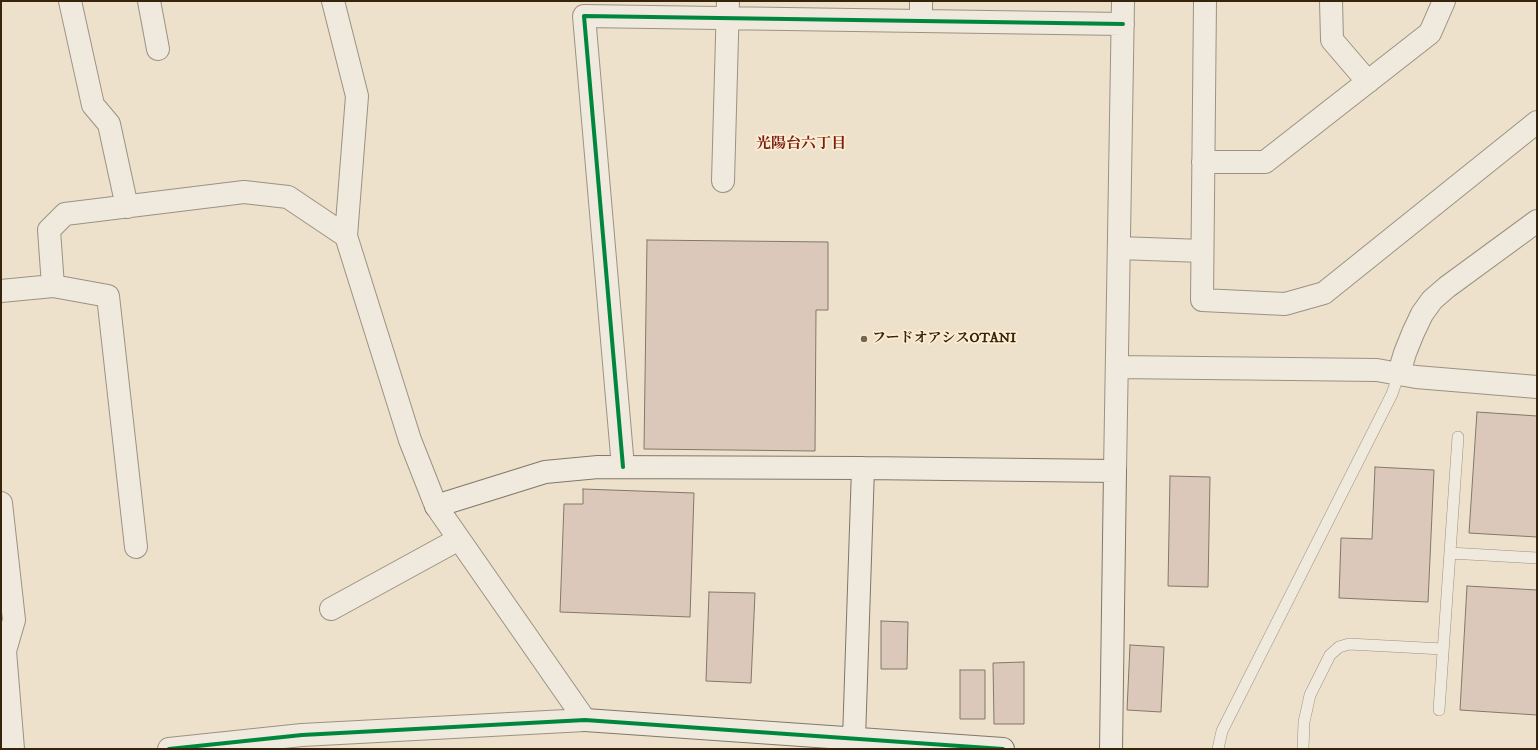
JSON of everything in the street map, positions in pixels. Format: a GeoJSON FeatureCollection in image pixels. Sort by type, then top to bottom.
{"type":"FeatureCollection","features":[{"type":"Feature","properties":{"kind":"street"},"geometry":{"type":"LineString","coordinates":[[70,1],[93,105],[109,124],[127,207]]}},
{"type":"Feature","properties":{"kind":"street"},"geometry":{"type":"LineString","coordinates":[[149,1],[158,49]]}},
{"type":"Feature","properties":{"kind":"street"},"geometry":{"type":"LineString","coordinates":[[333,1],[357,96],[346,236],[410,440],[436,506],[586,720]]}},
{"type":"Feature","properties":{"kind":"street"},"geometry":{"type":"LineString","coordinates":[[1111,749],[1123,1]]}},
{"type":"Feature","properties":{"kind":"street"},"geometry":{"type":"LineString","coordinates":[[1205,1],[1202,300],[1285,304],[1324,293],[1537,122]]}},
{"type":"Feature","properties":{"kind":"street"},"geometry":{"type":"LineString","coordinates":[[1331,1],[1332,40],[1368,82]]}},
{"type":"Feature","properties":{"kind":"street"},"geometry":{"type":"LineString","coordinates":[[1203,162],[1265,162],[1430,33],[1444,1]]}},
{"type":"Feature","properties":{"kind":"street"},"geometry":{"type":"LineString","coordinates":[[623,467],[583,9],[921,11],[1123,24]]}},
{"type":"Feature","properties":{"kind":"street"},"geometry":{"type":"LineString","coordinates":[[723,181],[728,10]]}},
{"type":"Feature","properties":{"kind":"street"},"geometry":{"type":"LineString","coordinates":[[53,286],[49,230],[65,214],[244,192],[288,197],[346,236]]}},
{"type":"Feature","properties":{"kind":"street"},"geometry":{"type":"LineString","coordinates":[[1399,373],[1413,333],[1422,314],[1432,300],[1447,287],[1537,221]]}},
{"type":"Feature","properties":{"kind":"street"},"geometry":{"type":"LineString","coordinates":[[1119,248],[1202,251]]}},
{"type":"Feature","properties":{"kind":"street"},"geometry":{"type":"LineString","coordinates":[[1,291],[53,286],[108,296],[136,547]]}},
{"type":"Feature","properties":{"kind":"street"},"geometry":{"type":"LineString","coordinates":[[1117,367],[1377,370],[1416,377],[1537,387]]}},
{"type":"Feature","properties":{"kind":"street"},"geometry":{"type":"LineString","coordinates":[[436,506],[545,472],[598,467],[1115,471]]}},
{"type":"Feature","properties":{"kind":"street"},"geometry":{"type":"LineString","coordinates":[[854,738],[863,468]]}},
{"type":"Feature","properties":{"kind":"street"},"geometry":{"type":"LineString","coordinates":[[1,503],[14,620],[3,651],[13,749]]}},
{"type":"Feature","properties":{"kind":"street"},"geometry":{"type":"LineString","coordinates":[[331,609],[459,539]]}},
{"type":"Feature","properties":{"kind":"street"},"geometry":{"type":"LineString","coordinates":[[169,749],[302,735],[586,720],[1003,749]]}},
{"type":"Feature","properties":{"kind":"lane"},"geometry":{"type":"LineString","coordinates":[[1218,749],[1222,730],[1392,394],[1399,373]]}},
{"type":"Feature","properties":{"kind":"lane"},"geometry":{"type":"LineString","coordinates":[[1439,710],[1458,437]]}},
{"type":"Feature","properties":{"kind":"lane"},"geometry":{"type":"LineString","coordinates":[[1450,553],[1537,558]]}},
{"type":"Feature","properties":{"kind":"lane"},"geometry":{"type":"LineString","coordinates":[[1303,749],[1304,722],[1310,695],[1330,655],[1339,647],[1349,644],[1443,650]]}},
{"type":"Feature","properties":{"kind":"building"},"geometry":{"type":"Polygon","coordinates":[[[647,240],[828,242],[828,310],[816,310],[815,451],[644,449],[647,240]]]}},
{"type":"Feature","properties":{"kind":"building"},"geometry":{"type":"Polygon","coordinates":[[[1477,412],[1537,416],[1537,537],[1469,533],[1477,412]]]}},
{"type":"Feature","properties":{"kind":"building"},"geometry":{"type":"Polygon","coordinates":[[[1375,467],[1434,470],[1428,602],[1339,598],[1341,538],[1372,539],[1375,467]]]}},
{"type":"Feature","properties":{"kind":"building"},"geometry":{"type":"Polygon","coordinates":[[[1170,476],[1210,477],[1208,587],[1168,586],[1170,476]]]}},
{"type":"Feature","properties":{"kind":"building"},"geometry":{"type":"Polygon","coordinates":[[[583,489],[694,493],[690,617],[560,612],[564,504],[583,504],[583,489]]]}},
{"type":"Feature","properties":{"kind":"building"},"geometry":{"type":"Polygon","coordinates":[[[1467,586],[1537,590],[1537,715],[1460,710],[1467,586]]]}},
{"type":"Feature","properties":{"kind":"building"},"geometry":{"type":"Polygon","coordinates":[[[709,592],[755,593],[751,683],[706,681],[709,592]]]}},
{"type":"Feature","properties":{"kind":"building"},"geometry":{"type":"Polygon","coordinates":[[[881,621],[908,622],[907,669],[881,669],[881,621]]]}},
{"type":"Feature","properties":{"kind":"building"},"geometry":{"type":"Polygon","coordinates":[[[1130,645],[1164,647],[1161,712],[1127,710],[1130,645]]]}},
{"type":"Feature","properties":{"kind":"building"},"geometry":{"type":"Polygon","coordinates":[[[1024,662],[1024,724],[994,724],[993,663],[1024,662]]]}},
{"type":"Feature","properties":{"kind":"building"},"geometry":{"type":"Polygon","coordinates":[[[960,670],[985,670],[985,719],[960,719],[960,670]]]}},
{"type":"Feature","properties":{"kind":"cycle path"},"geometry":{"type":"LineString","coordinates":[[623,467],[584,16],[1123,24]]}},
{"type":"Feature","properties":{"kind":"cycle path"},"geometry":{"type":"LineString","coordinates":[[169,749],[302,735],[585,720],[1003,749]]}},
{"type":"Feature","properties":{"kind":"place","name":"フードオアシスOTANI"},"geometry":{"type":"Point","coordinates":[864,339]}},
{"type":"Feature","properties":{"kind":"district","name":"光陽台六丁目"},"geometry":{"type":"Point","coordinates":[801,145]}}]}
